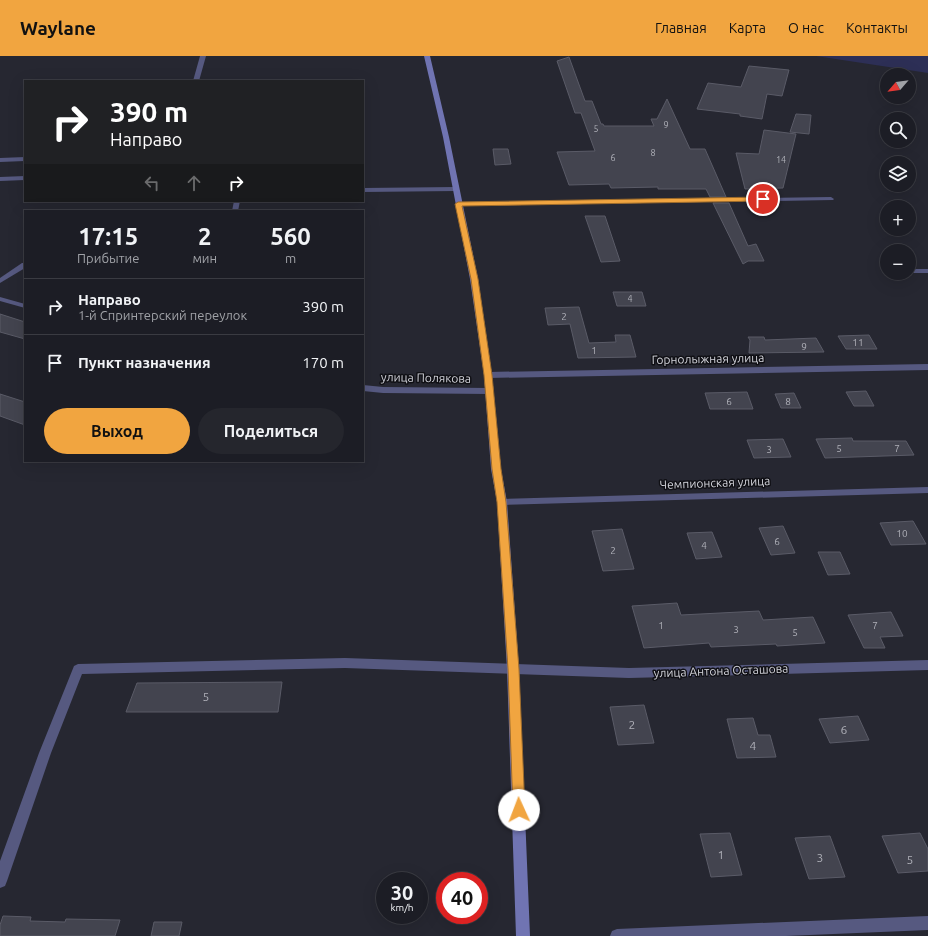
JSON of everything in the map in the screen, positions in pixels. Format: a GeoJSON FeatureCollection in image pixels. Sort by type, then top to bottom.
{"type":"FeatureCollection","features":[{"type":"Feature","properties":{"kind":"street"},"geometry":{"type":"LineString","coordinates":[[196,80],[203,56]]}},
{"type":"Feature","properties":{"kind":"street"},"geometry":{"type":"LineString","coordinates":[[427,56],[442,116],[458,204],[474,279],[488,375],[496,469],[502,502],[513,669],[523,936]]}},
{"type":"Feature","properties":{"kind":"street"},"geometry":{"type":"LineString","coordinates":[[0,160],[24,159]]}},
{"type":"Feature","properties":{"kind":"street"},"geometry":{"type":"LineString","coordinates":[[0,179],[24,178]]}},
{"type":"Feature","properties":{"kind":"street"},"geometry":{"type":"LineString","coordinates":[[364,190],[456,189]]}},
{"type":"Feature","properties":{"kind":"street"},"geometry":{"type":"LineString","coordinates":[[458,204],[831,199]]}},
{"type":"Feature","properties":{"kind":"street"},"geometry":{"type":"LineString","coordinates":[[0,281],[24,266]]}},
{"type":"Feature","properties":{"kind":"street"},"geometry":{"type":"LineString","coordinates":[[916,271],[928,271]]}},
{"type":"Feature","properties":{"kind":"street"},"geometry":{"type":"LineString","coordinates":[[0,299],[24,306]]}},
{"type":"Feature","properties":{"kind":"street","name":"Горнолыжная улица"},"geometry":{"type":"LineString","coordinates":[[488,375],[928,367]]}},
{"type":"Feature","properties":{"kind":"street","name":"улица Полякова"},"geometry":{"type":"LineString","coordinates":[[364,388],[383,390],[489,391]]}},
{"type":"Feature","properties":{"kind":"street","name":"Чемпионская улица"},"geometry":{"type":"LineString","coordinates":[[502,502],[928,490]]}},
{"type":"Feature","properties":{"kind":"street","name":"улица Антона Осташова"},"geometry":{"type":"LineString","coordinates":[[0,881],[45,753],[78,669],[345,663],[629,673],[928,665]]}},
{"type":"Feature","properties":{"kind":"street"},"geometry":{"type":"LineString","coordinates":[[617,936],[928,923]]}},
{"type":"Feature","properties":{"kind":"shaded area"},"geometry":{"type":"Polygon","coordinates":[[[816,56],[928,56],[928,73],[916,71],[916,68],[895,68],[816,56]]]}},
{"type":"Feature","properties":{"kind":"building"},"geometry":{"type":"Polygon","coordinates":[[[569,57],[585,101],[592,101],[601,124],[604,126],[654,126],[651,119],[657,119],[667,99],[690,149],[705,149],[726,197],[710,197],[706,189],[658,189],[658,187],[611,188],[609,184],[569,185],[557,152],[595,151],[581,113],[575,113],[557,61],[569,57]]]}},
{"type":"Feature","properties":{"kind":"building"},"geometry":{"type":"Polygon","coordinates":[[[749,66],[789,70],[782,96],[767,94],[762,119],[740,116],[740,114],[697,109],[708,83],[741,87],[749,66]]]}},
{"type":"Feature","properties":{"kind":"building"},"geometry":{"type":"Polygon","coordinates":[[[796,114],[811,115],[809,134],[790,132],[796,114]]]}},
{"type":"Feature","properties":{"kind":"building"},"geometry":{"type":"Polygon","coordinates":[[[764,130],[796,134],[783,188],[745,189],[736,153],[759,154],[764,130]]]}},
{"type":"Feature","properties":{"kind":"building"},"geometry":{"type":"Polygon","coordinates":[[[493,149],[508,149],[511,164],[495,165],[493,149]]]}},
{"type":"Feature","properties":{"kind":"building"},"geometry":{"type":"Polygon","coordinates":[[[713,203],[729,203],[748,246],[756,244],[764,261],[748,261],[743,264],[713,203]]]}},
{"type":"Feature","properties":{"kind":"building"},"geometry":{"type":"Polygon","coordinates":[[[585,216],[605,216],[620,261],[601,262],[585,216]]]}},
{"type":"Feature","properties":{"kind":"building"},"geometry":{"type":"Polygon","coordinates":[[[613,292],[642,292],[646,306],[617,306],[613,292]]]}},
{"type":"Feature","properties":{"kind":"building"},"geometry":{"type":"Polygon","coordinates":[[[579,307],[589,343],[616,342],[615,335],[630,335],[636,357],[578,358],[570,324],[548,325],[545,308],[579,307]]]}},
{"type":"Feature","properties":{"kind":"building"},"geometry":{"type":"Polygon","coordinates":[[[0,314],[24,322],[24,339],[0,332],[0,314]]]}},
{"type":"Feature","properties":{"kind":"building"},"geometry":{"type":"Polygon","coordinates":[[[869,335],[877,349],[846,349],[838,336],[869,335]]]}},
{"type":"Feature","properties":{"kind":"building"},"geometry":{"type":"Polygon","coordinates":[[[748,337],[764,337],[765,340],[816,338],[824,352],[749,353],[750,340],[748,337]]]}},
{"type":"Feature","properties":{"kind":"building"},"geometry":{"type":"Polygon","coordinates":[[[866,391],[874,406],[854,406],[846,392],[866,391]]]}},
{"type":"Feature","properties":{"kind":"building"},"geometry":{"type":"Polygon","coordinates":[[[747,392],[753,409],[710,409],[705,393],[747,392]]]}},
{"type":"Feature","properties":{"kind":"building"},"geometry":{"type":"Polygon","coordinates":[[[794,393],[801,408],[781,408],[775,394],[794,393]]]}},
{"type":"Feature","properties":{"kind":"building"},"geometry":{"type":"Polygon","coordinates":[[[0,394],[24,402],[24,425],[0,416],[0,394]]]}},
{"type":"Feature","properties":{"kind":"building"},"geometry":{"type":"Polygon","coordinates":[[[852,438],[853,441],[906,441],[914,455],[825,458],[816,439],[852,438]]]}},
{"type":"Feature","properties":{"kind":"building"},"geometry":{"type":"Polygon","coordinates":[[[783,439],[791,457],[754,458],[747,440],[783,439]]]}},
{"type":"Feature","properties":{"kind":"building"},"geometry":{"type":"Polygon","coordinates":[[[913,521],[926,544],[891,545],[880,523],[913,521]]]}},
{"type":"Feature","properties":{"kind":"building"},"geometry":{"type":"Polygon","coordinates":[[[783,526],[795,553],[771,555],[759,528],[783,526]]]}},
{"type":"Feature","properties":{"kind":"building"},"geometry":{"type":"Polygon","coordinates":[[[622,529],[634,569],[603,571],[592,531],[622,529]]]}},
{"type":"Feature","properties":{"kind":"building"},"geometry":{"type":"Polygon","coordinates":[[[712,532],[722,557],[696,559],[687,533],[712,532]]]}},
{"type":"Feature","properties":{"kind":"building"},"geometry":{"type":"Polygon","coordinates":[[[818,552],[840,552],[850,574],[828,575],[818,552]]]}},
{"type":"Feature","properties":{"kind":"building"},"geometry":{"type":"Polygon","coordinates":[[[677,603],[681,615],[759,611],[763,620],[813,617],[825,643],[777,646],[776,644],[711,647],[709,643],[644,648],[632,606],[677,603]]]}},
{"type":"Feature","properties":{"kind":"building"},"geometry":{"type":"Polygon","coordinates":[[[891,612],[903,636],[880,637],[885,648],[864,648],[848,615],[891,612]]]}},
{"type":"Feature","properties":{"kind":"building"},"geometry":{"type":"Polygon","coordinates":[[[282,682],[278,712],[126,712],[137,683],[282,682]]]}},
{"type":"Feature","properties":{"kind":"building"},"geometry":{"type":"Polygon","coordinates":[[[644,705],[654,743],[618,745],[610,707],[644,705]]]}},
{"type":"Feature","properties":{"kind":"building"},"geometry":{"type":"Polygon","coordinates":[[[858,716],[869,740],[830,743],[819,719],[858,716]]]}},
{"type":"Feature","properties":{"kind":"building"},"geometry":{"type":"Polygon","coordinates":[[[753,718],[758,735],[770,735],[776,757],[737,758],[727,719],[753,718]]]}},
{"type":"Feature","properties":{"kind":"building"},"geometry":{"type":"Polygon","coordinates":[[[730,833],[742,875],[711,877],[700,834],[730,833]]]}},
{"type":"Feature","properties":{"kind":"building"},"geometry":{"type":"Polygon","coordinates":[[[920,833],[928,849],[928,871],[898,873],[882,836],[920,833]]]}},
{"type":"Feature","properties":{"kind":"building"},"geometry":{"type":"Polygon","coordinates":[[[830,836],[845,877],[809,879],[795,838],[830,836]]]}},
{"type":"Feature","properties":{"kind":"building"},"geometry":{"type":"Polygon","coordinates":[[[3,916],[31,917],[30,921],[65,922],[66,919],[120,920],[115,936],[0,936],[0,925],[3,916]]]}},
{"type":"Feature","properties":{"kind":"building"},"geometry":{"type":"Polygon","coordinates":[[[154,922],[182,922],[179,936],[151,936],[154,922]]]}},
{"type":"Feature","properties":{"kind":"route"},"geometry":{"type":"LineString","coordinates":[[519,810],[513,669],[502,502],[496,469],[488,375],[474,279],[458,204],[763,199]]}}]}
